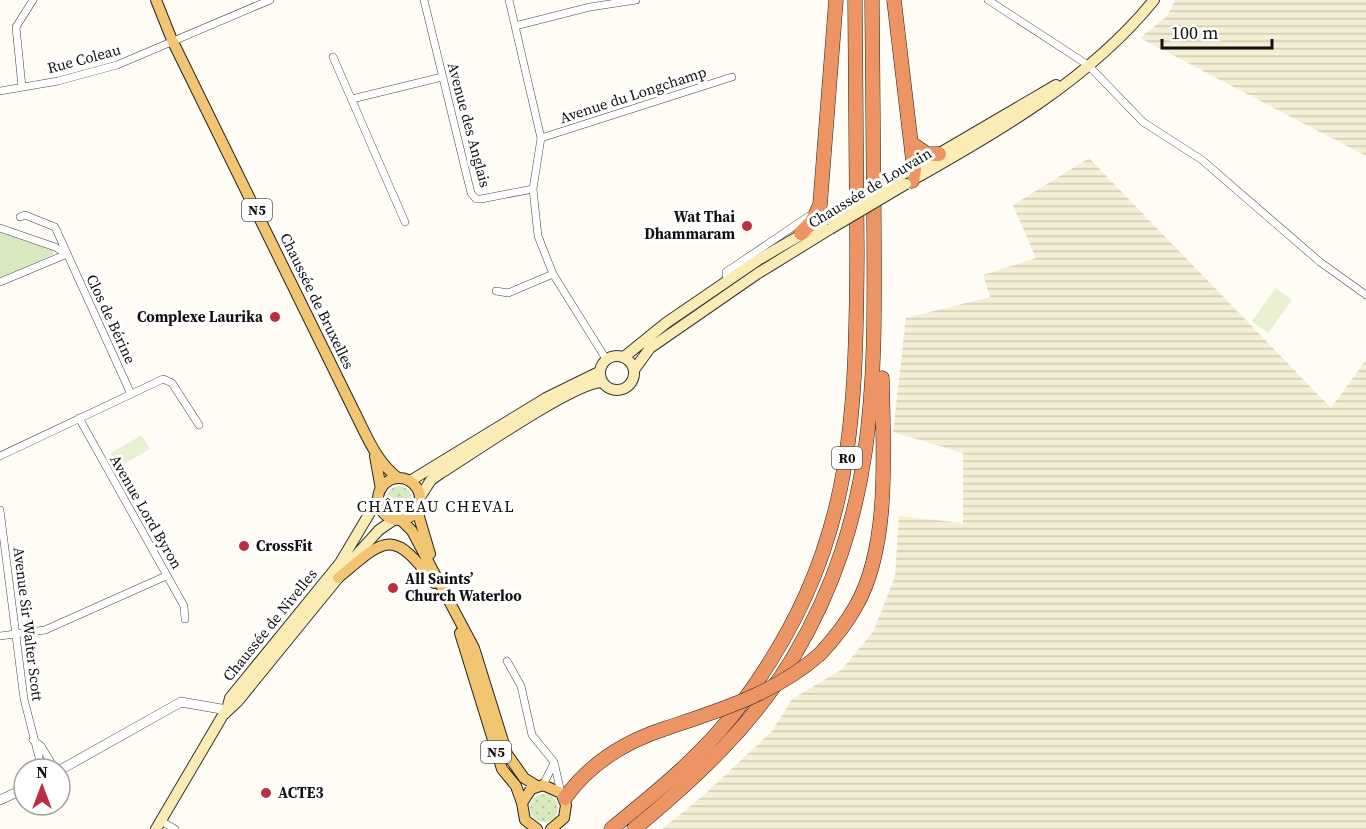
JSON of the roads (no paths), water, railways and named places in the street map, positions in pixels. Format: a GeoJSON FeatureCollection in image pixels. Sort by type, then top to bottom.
{"type":"FeatureCollection","features":[{"type":"Feature","properties":{"kind":"highway"},"geometry":{"type":"LineString","coordinates":[[801,233],[812,222],[820,205],[836,0]]}},
{"type":"Feature","properties":{"kind":"highway","name":"R0"},"geometry":{"type":"LineString","coordinates":[[611,829],[689,762],[741,704],[776,655],[805,600],[825,550],[841,496],[855,391],[855,0]]}},
{"type":"Feature","properties":{"kind":"highway","name":"R0"},"geometry":{"type":"LineString","coordinates":[[634,829],[702,771],[744,725],[793,657],[818,612],[842,553],[856,504],[867,450],[875,340],[872,0]]}},
{"type":"Feature","properties":{"kind":"highway"},"geometry":{"type":"LineString","coordinates":[[894,0],[911,142],[909,176]]}},
{"type":"Feature","properties":{"kind":"highway"},"geometry":{"type":"LineString","coordinates":[[911,142],[927,154],[939,154]]}},
{"type":"Feature","properties":{"kind":"highway"},"geometry":{"type":"LineString","coordinates":[[563,796],[578,779],[604,757],[628,743],[756,696],[786,681],[820,654],[840,632],[857,605],[870,574],[879,535],[882,501],[882,355],[875,340]]}},
{"type":"Feature","properties":{"kind":"main road","name":"Chaussée de Bruxelles"},"geometry":{"type":"LineString","coordinates":[[156,0],[172,40],[375,452]]}},
{"type":"Feature","properties":{"kind":"main road","name":"Chaussée de Louvain"},"geometry":{"type":"LineString","coordinates":[[634,370],[649,349],[829,224],[909,176],[1047,99],[1128,29],[1154,0]]}},
{"type":"Feature","properties":{"kind":"main road","name":"Chaussée de Louvain"},"geometry":{"type":"LineString","coordinates":[[909,176],[939,154],[1077,73]]}},
{"type":"Feature","properties":{"kind":"main road","name":"Chaussée de Louvain"},"geometry":{"type":"LineString","coordinates":[[624,357],[727,281],[757,255],[801,233],[829,224]]}},
{"type":"Feature","properties":{"kind":"main road","name":"Chaussée de Louvain"},"geometry":{"type":"LineString","coordinates":[[677,329],[685,318],[704,305],[707,301],[703,298]]}},
{"type":"Feature","properties":{"kind":"main road"},"geometry":{"type":"LineString","coordinates":[[420,497],[431,480],[441,473],[558,400],[600,377],[606,359],[624,357],[634,370],[631,384],[623,389],[612,390],[600,377]]}},
{"type":"Feature","properties":{"kind":"main road"},"geometry":{"type":"LineString","coordinates":[[410,481],[546,398],[600,377]]}},
{"type":"Feature","properties":{"kind":"main road","name":"N5"},"geometry":{"type":"LineString","coordinates":[[375,452],[388,470],[398,478]]}},
{"type":"Feature","properties":{"kind":"main road","name":"N5"},"geometry":{"type":"LineString","coordinates":[[375,452],[384,513],[398,519],[412,531],[474,648],[507,754],[524,778],[563,796]]}},
{"type":"Feature","properties":{"kind":"main road"},"geometry":{"type":"LineString","coordinates":[[380,494],[385,483],[398,478],[410,481],[419,490],[420,497]]}},
{"type":"Feature","properties":{"kind":"main road","name":"Chaussée de Nivelles"},"geometry":{"type":"LineString","coordinates":[[228,710],[230,698],[340,563],[380,494]]}},
{"type":"Feature","properties":{"kind":"main road","name":"N5"},"geometry":{"type":"LineString","coordinates":[[420,497],[417,510],[433,569]]}},
{"type":"Feature","properties":{"kind":"main road"},"geometry":{"type":"LineString","coordinates":[[398,519],[417,510]]}},
{"type":"Feature","properties":{"kind":"main road","name":"Chaussée de Nivelles"},"geometry":{"type":"LineString","coordinates":[[159,825],[212,731],[228,710],[238,701],[379,530],[398,519]]}},
{"type":"Feature","properties":{"kind":"main road"},"geometry":{"type":"LineString","coordinates":[[338,578],[370,550],[379,546],[398,545],[413,554],[449,602]]}},
{"type":"Feature","properties":{"kind":"main road","name":"N5"},"geometry":{"type":"LineString","coordinates":[[455,615],[502,769],[516,786],[525,820],[535,829]]}},
{"type":"Feature","properties":{"kind":"main road"},"geometry":{"type":"LineString","coordinates":[[522,804],[527,793],[540,786]]}},
{"type":"Feature","properties":{"kind":"main road"},"geometry":{"type":"LineString","coordinates":[[551,829],[564,818],[563,796]]}},
{"type":"Feature","properties":{"kind":"street"},"geometry":{"type":"LineString","coordinates":[[22,87],[16,27],[33,0]]}},
{"type":"Feature","properties":{"kind":"street","name":"Rue Coleau"},"geometry":{"type":"LineString","coordinates":[[0,91],[58,81],[117,65],[270,0]]}},
{"type":"Feature","properties":{"kind":"street","name":"Avenue des Anglais"},"geometry":{"type":"LineString","coordinates":[[424,0],[473,196],[481,199],[533,189]]}},
{"type":"Feature","properties":{"kind":"street"},"geometry":{"type":"LineString","coordinates":[[509,0],[541,138],[533,189],[535,224],[553,274],[606,359]]}},
{"type":"Feature","properties":{"kind":"street"},"geometry":{"type":"LineString","coordinates":[[515,26],[590,7],[636,0]]}},
{"type":"Feature","properties":{"kind":"street"},"geometry":{"type":"LineString","coordinates":[[988,0],[1088,65],[1143,122],[1202,160],[1320,262],[1366,295]]}},
{"type":"Feature","properties":{"kind":"street"},"geometry":{"type":"LineString","coordinates":[[333,57],[405,222]]}},
{"type":"Feature","properties":{"kind":"street"},"geometry":{"type":"LineString","coordinates":[[352,99],[442,77]]}},
{"type":"Feature","properties":{"kind":"street","name":"Avenue du Longchamp"},"geometry":{"type":"LineString","coordinates":[[541,138],[732,77]]}},
{"type":"Feature","properties":{"kind":"street","name":"Clos de Bérine"},"geometry":{"type":"LineString","coordinates":[[20,217],[26,215],[55,227],[131,394]]}},
{"type":"Feature","properties":{"kind":"street"},"geometry":{"type":"LineString","coordinates":[[757,274],[757,255],[809,216]]}},
{"type":"Feature","properties":{"kind":"street"},"geometry":{"type":"LineString","coordinates":[[0,228],[55,247],[67,254]]}},
{"type":"Feature","properties":{"kind":"street"},"geometry":{"type":"LineString","coordinates":[[0,282],[67,254]]}},
{"type":"Feature","properties":{"kind":"street"},"geometry":{"type":"LineString","coordinates":[[496,291],[508,293],[553,274]]}},
{"type":"Feature","properties":{"kind":"street"},"geometry":{"type":"LineString","coordinates":[[0,456],[131,394],[167,380],[199,425]]}},
{"type":"Feature","properties":{"kind":"street","name":"Avenue Lord Byron"},"geometry":{"type":"LineString","coordinates":[[79,418],[184,606],[185,620]]}},
{"type":"Feature","properties":{"kind":"street","name":"Avenue Sir Walter Scott"},"geometry":{"type":"LineString","coordinates":[[0,510],[24,699],[38,757]]}},
{"type":"Feature","properties":{"kind":"street"},"geometry":{"type":"LineString","coordinates":[[0,636],[45,630],[166,576]]}},
{"type":"Feature","properties":{"kind":"street"},"geometry":{"type":"LineString","coordinates":[[507,661],[521,686],[532,735],[554,762],[563,796]]}},
{"type":"Feature","properties":{"kind":"street"},"geometry":{"type":"LineString","coordinates":[[72,763],[185,702],[228,710]]}},
{"type":"Feature","properties":{"kind":"street","name":"Avenue Sir Walter Scott"},"geometry":{"type":"LineString","coordinates":[[33,740],[47,757]]}},
{"type":"Feature","properties":{"kind":"street"},"geometry":{"type":"LineString","coordinates":[[540,786],[552,772],[554,762]]}},
{"type":"Feature","properties":{"kind":"street"},"geometry":{"type":"LineString","coordinates":[[159,825],[175,829]]}},
{"type":"Feature","properties":{"kind":"place","name":"Wat Thai Dhammaram"},"geometry":{"type":"Point","coordinates":[747,226]}},
{"type":"Feature","properties":{"kind":"place","name":"Complexe Laurika"},"geometry":{"type":"Point","coordinates":[275,317]}},
{"type":"Feature","properties":{"kind":"place","name":"CrossFit"},"geometry":{"type":"Point","coordinates":[244,546]}},
{"type":"Feature","properties":{"kind":"place","name":"All Saints’ Church Waterloo"},"geometry":{"type":"Point","coordinates":[393,588]}},
{"type":"Feature","properties":{"kind":"place","name":"ACTE3"},"geometry":{"type":"Point","coordinates":[266,793]}},
{"type":"Feature","properties":{"kind":"district","name":"CHÂTEAU CHEVAL"},"geometry":{"type":"Point","coordinates":[436,506]}}]}
